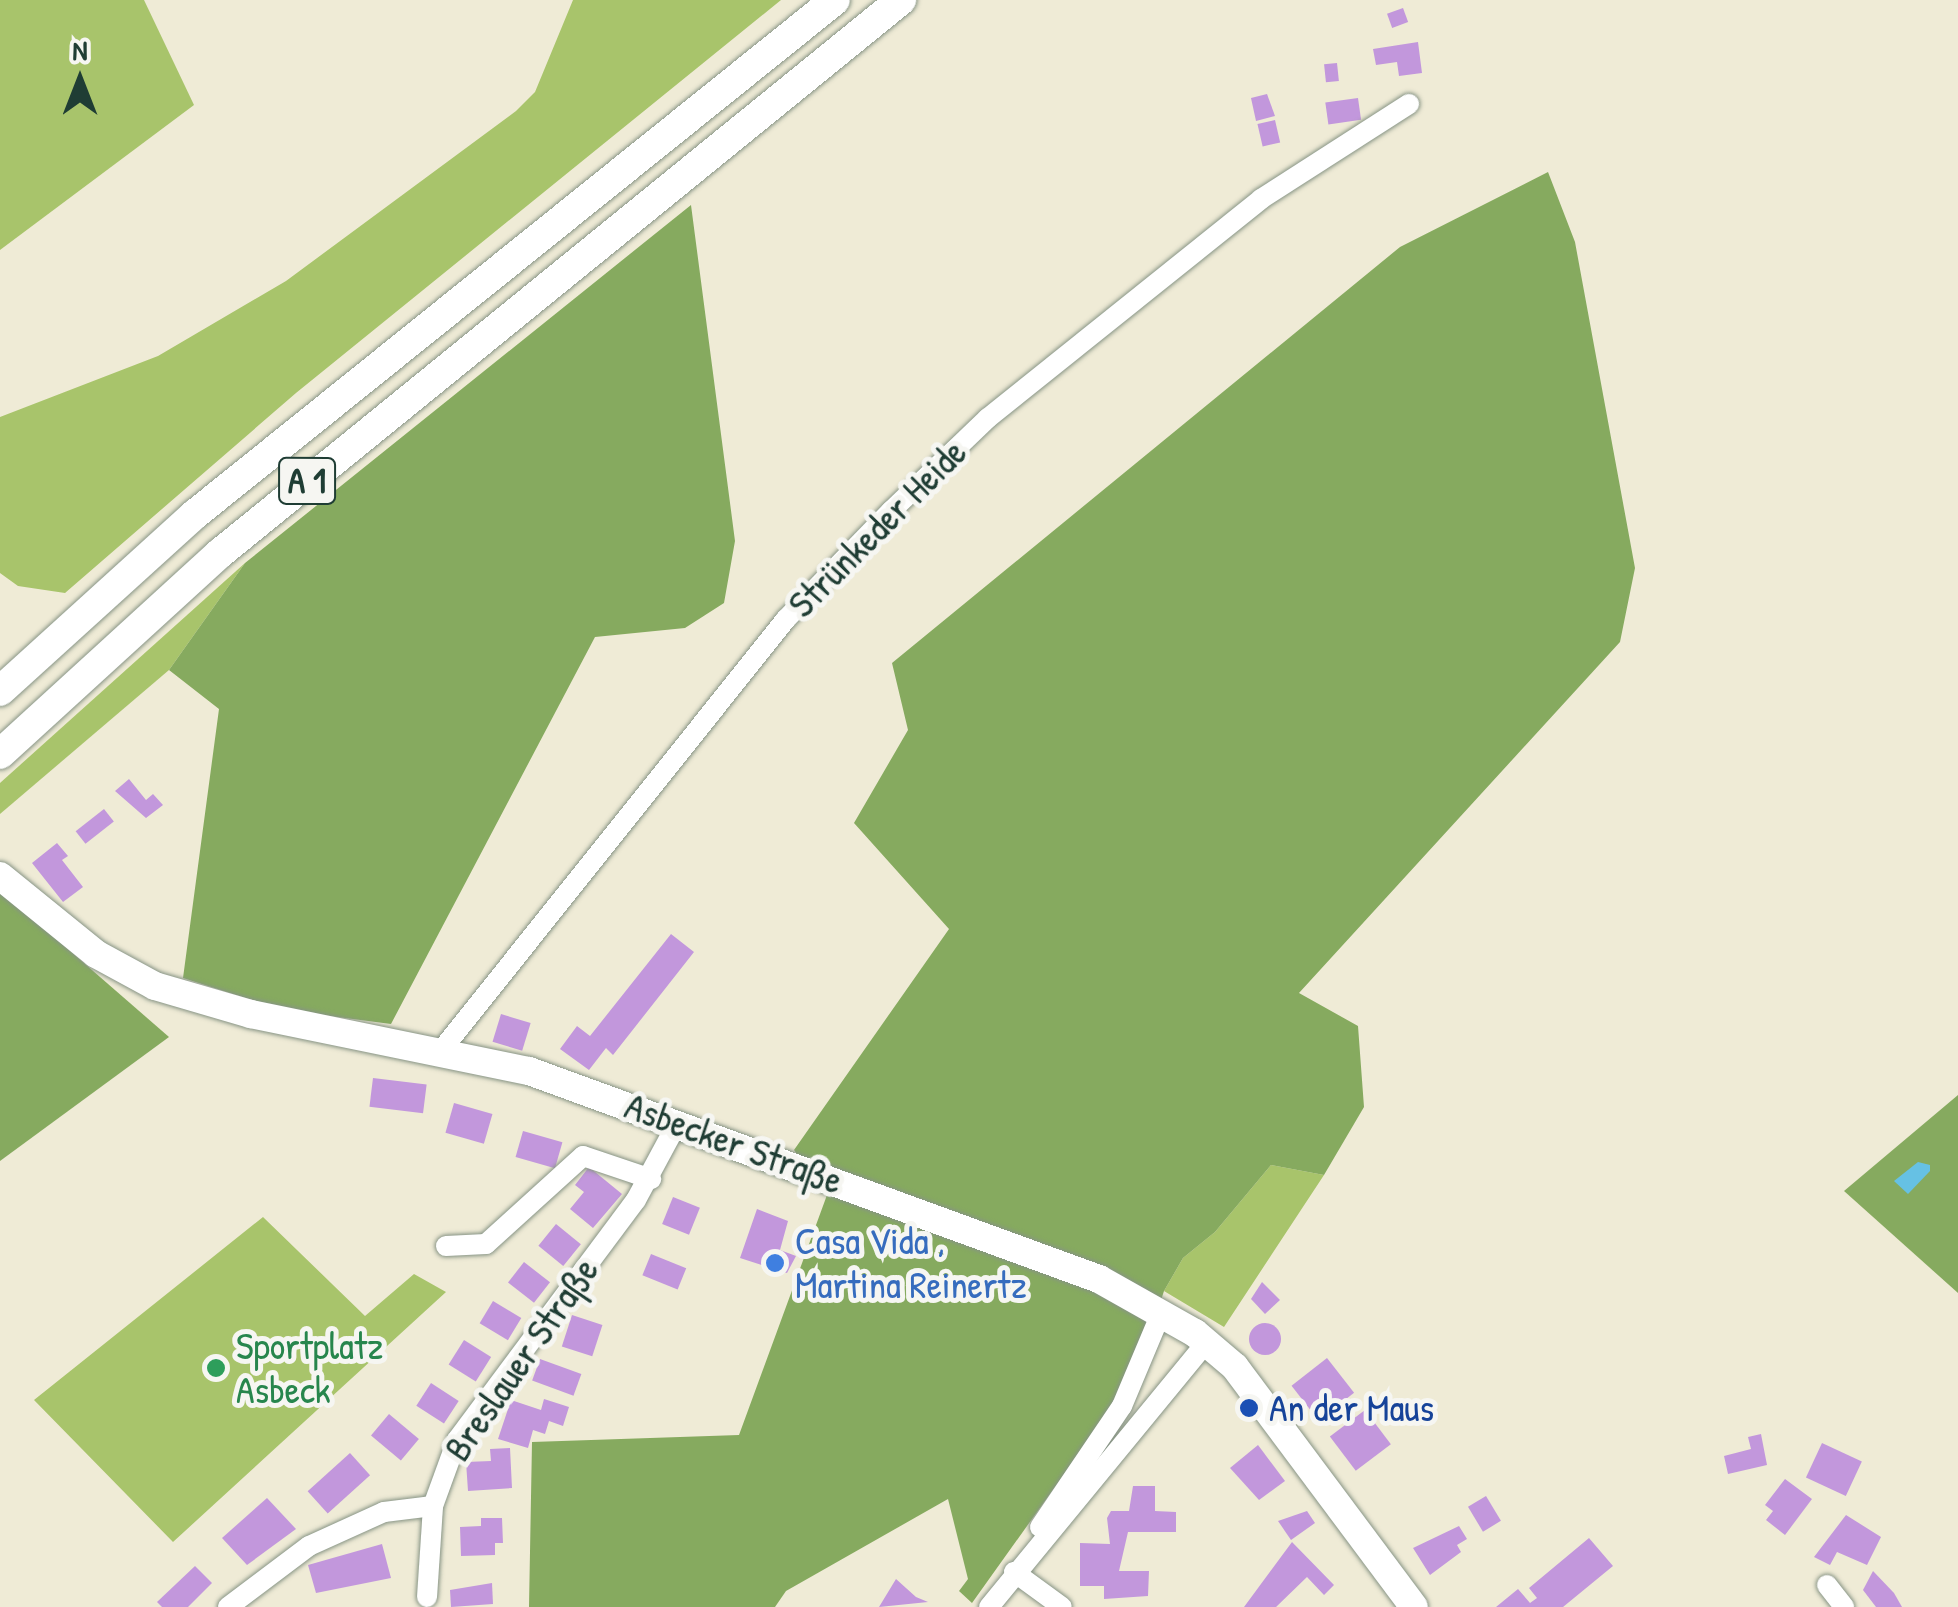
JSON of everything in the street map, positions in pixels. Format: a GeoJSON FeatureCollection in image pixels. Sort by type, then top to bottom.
{"type":"FeatureCollection","features":[{"type":"Feature","properties":{"kind":"highway","name":"A 1"},"geometry":{"type":"LineString","coordinates":[[0,691],[194,515],[836,0]]}},
{"type":"Feature","properties":{"kind":"highway","name":"A 1"},"geometry":{"type":"LineString","coordinates":[[0,754],[219,554],[901,0]]}},
{"type":"Feature","properties":{"kind":"main road","name":"Asbecker Straße"},"geometry":{"type":"LineString","coordinates":[[0,876],[96,954],[155,986],[251,1014],[529,1072],[678,1122],[1099,1279],[1162,1312],[1206,1343],[1271,1408],[1414,1607]]}},
{"type":"Feature","properties":{"kind":"street","name":"Strünkeder Heide"},"geometry":{"type":"LineString","coordinates":[[440,1052],[786,618],[891,510],[988,418],[1234,220],[1409,104]]}},
{"type":"Feature","properties":{"kind":"street","name":"Breslauer Straße"},"geometry":{"type":"LineString","coordinates":[[228,1607],[309,1546],[384,1512],[433,1506],[457,1440],[651,1178],[678,1122]]}},
{"type":"Feature","properties":{"kind":"street","name":"Asbecker Straße"},"geometry":{"type":"LineString","coordinates":[[446,1246],[486,1244],[583,1156],[651,1178]]}},
{"type":"Feature","properties":{"kind":"street"},"geometry":{"type":"LineString","coordinates":[[990,1606],[1122,1406],[1162,1312]]}},
{"type":"Feature","properties":{"kind":"street"},"geometry":{"type":"LineString","coordinates":[[1014,1572],[1206,1343]]}},
{"type":"Feature","properties":{"kind":"street"},"geometry":{"type":"LineString","coordinates":[[427,1598],[433,1506]]}},
{"type":"Feature","properties":{"kind":"street"},"geometry":{"type":"LineString","coordinates":[[1014,1572],[1062,1607]]}},
{"type":"Feature","properties":{"kind":"street"},"geometry":{"type":"LineString","coordinates":[[1827,1585],[1844,1607]]}},
{"type":"Feature","properties":{"kind":"green space"},"geometry":{"type":"Polygon","coordinates":[[[0,0],[144,0],[194,105],[0,250],[0,0]]]}},
{"type":"Feature","properties":{"kind":"green space"},"geometry":{"type":"Polygon","coordinates":[[[573,0],[781,0],[296,393],[65,593],[18,586],[0,573],[0,417],[158,356],[286,281],[516,111],[535,92],[573,0]]]}},
{"type":"Feature","properties":{"kind":"green space"},"geometry":{"type":"Polygon","coordinates":[[[1548,172],[1575,242],[1635,568],[1620,642],[1299,993],[1358,1026],[1364,1107],[1324,1175],[1271,1165],[1215,1232],[1183,1258],[1164,1291],[1137,1372],[972,1603],[959,1591],[968,1579],[948,1499],[786,1591],[775,1607],[529,1607],[532,1442],[739,1435],[827,1195],[794,1150],[949,929],[854,823],[908,730],[892,663],[1400,247],[1548,172]]]}},
{"type":"Feature","properties":{"kind":"green space"},"geometry":{"type":"Polygon","coordinates":[[[691,205],[735,541],[724,603],[685,628],[595,637],[391,1024],[284,1010],[183,978],[219,709],[169,670],[245,563],[691,205]]]}},
{"type":"Feature","properties":{"kind":"green space"},"geometry":{"type":"Polygon","coordinates":[[[245,563],[169,670],[0,814],[0,783],[245,563]]]}},
{"type":"Feature","properties":{"kind":"green space"},"geometry":{"type":"Polygon","coordinates":[[[0,890],[169,1037],[0,1161],[0,890]]]}},
{"type":"Feature","properties":{"kind":"green space"},"geometry":{"type":"Polygon","coordinates":[[[1958,1095],[1958,1293],[1844,1191],[1958,1095]]]}},
{"type":"Feature","properties":{"kind":"green space"},"geometry":{"type":"Polygon","coordinates":[[[1271,1165],[1324,1175],[1224,1327],[1164,1291],[1183,1258],[1215,1232],[1271,1165]]]}},
{"type":"Feature","properties":{"kind":"green space","name":"Sportplatz Asbeck"},"geometry":{"type":"Polygon","coordinates":[[[263,1217],[365,1316],[414,1274],[446,1292],[173,1542],[34,1400],[263,1217]]]}},
{"type":"Feature","properties":{"kind":"water"},"geometry":{"type":"Polygon","coordinates":[[[1918,1162],[1930,1165],[1930,1171],[1908,1194],[1894,1181],[1918,1162]]]}},
{"type":"Feature","properties":{"kind":"building"},"geometry":{"type":"Polygon","coordinates":[[[1403,8],[1408,22],[1392,28],[1387,14],[1403,8]]]}},
{"type":"Feature","properties":{"kind":"building"},"geometry":{"type":"Polygon","coordinates":[[[1418,42],[1422,73],[1399,76],[1397,62],[1376,65],[1373,49],[1418,42]]]}},
{"type":"Feature","properties":{"kind":"building"},"geometry":{"type":"Polygon","coordinates":[[[1337,63],[1339,81],[1326,82],[1324,64],[1337,63]]]}},
{"type":"Feature","properties":{"kind":"building"},"geometry":{"type":"Polygon","coordinates":[[[1267,94],[1275,116],[1256,121],[1251,98],[1267,94]]]}},
{"type":"Feature","properties":{"kind":"building"},"geometry":{"type":"Polygon","coordinates":[[[1358,98],[1361,120],[1328,124],[1325,103],[1358,98]]]}},
{"type":"Feature","properties":{"kind":"building"},"geometry":{"type":"Polygon","coordinates":[[[1275,120],[1280,142],[1263,146],[1257,124],[1275,120]]]}},
{"type":"Feature","properties":{"kind":"building"},"geometry":{"type":"Polygon","coordinates":[[[129,779],[146,800],[153,794],[163,805],[146,818],[115,791],[129,779]]]}},
{"type":"Feature","properties":{"kind":"building"},"geometry":{"type":"Polygon","coordinates":[[[104,809],[114,822],[85,844],[76,831],[104,809]]]}},
{"type":"Feature","properties":{"kind":"building"},"geometry":{"type":"Polygon","coordinates":[[[57,843],[68,856],[62,860],[83,887],[63,902],[32,863],[57,843]]]}},
{"type":"Feature","properties":{"kind":"building"},"geometry":{"type":"Polygon","coordinates":[[[671,934],[694,952],[613,1055],[606,1048],[589,1070],[560,1049],[577,1026],[590,1036],[671,934]]]}},
{"type":"Feature","properties":{"kind":"building"},"geometry":{"type":"Polygon","coordinates":[[[501,1014],[531,1023],[522,1051],[493,1042],[501,1014]]]}},
{"type":"Feature","properties":{"kind":"building"},"geometry":{"type":"Polygon","coordinates":[[[373,1078],[427,1085],[423,1113],[369,1107],[373,1078]]]}},
{"type":"Feature","properties":{"kind":"building"},"geometry":{"type":"Polygon","coordinates":[[[454,1103],[492,1114],[484,1144],[445,1133],[454,1103]]]}},
{"type":"Feature","properties":{"kind":"building"},"geometry":{"type":"Polygon","coordinates":[[[523,1131],[562,1142],[555,1168],[516,1157],[523,1131]]]}},
{"type":"Feature","properties":{"kind":"building"},"geometry":{"type":"Polygon","coordinates":[[[589,1167],[622,1194],[593,1228],[570,1209],[584,1192],[575,1185],[589,1167]]]}},
{"type":"Feature","properties":{"kind":"building"},"geometry":{"type":"Polygon","coordinates":[[[673,1197],[700,1208],[689,1235],[662,1224],[673,1197]]]}},
{"type":"Feature","properties":{"kind":"building"},"geometry":{"type":"Polygon","coordinates":[[[757,1209],[788,1221],[780,1250],[796,1256],[787,1273],[740,1258],[757,1209]]]}},
{"type":"Feature","properties":{"kind":"building"},"geometry":{"type":"Polygon","coordinates":[[[556,1224],[581,1244],[563,1266],[538,1246],[556,1224]]]}},
{"type":"Feature","properties":{"kind":"building"},"geometry":{"type":"Polygon","coordinates":[[[651,1254],[686,1268],[678,1290],[642,1275],[651,1254]]]}},
{"type":"Feature","properties":{"kind":"building"},"geometry":{"type":"Polygon","coordinates":[[[524,1262],[550,1282],[534,1303],[508,1282],[524,1262]]]}},
{"type":"Feature","properties":{"kind":"building"},"geometry":{"type":"Polygon","coordinates":[[[1262,1282],[1280,1300],[1265,1314],[1251,1299],[1262,1282]]]}},
{"type":"Feature","properties":{"kind":"building"},"geometry":{"type":"Polygon","coordinates":[[[493,1301],[521,1318],[508,1340],[480,1323],[493,1301]]]}},
{"type":"Feature","properties":{"kind":"building"},"geometry":{"type":"Polygon","coordinates":[[[572,1315],[602,1325],[592,1356],[562,1346],[572,1315]]]}},
{"type":"Feature","properties":{"kind":"building"},"geometry":{"type":"Polygon","coordinates":[[[1265,1323],[1276,1328],[1281,1339],[1276,1350],[1265,1355],[1254,1350],[1249,1339],[1254,1328],[1265,1323]]]}},
{"type":"Feature","properties":{"kind":"building"},"geometry":{"type":"Polygon","coordinates":[[[464,1340],[491,1357],[476,1382],[449,1365],[464,1340]]]}},
{"type":"Feature","properties":{"kind":"building"},"geometry":{"type":"Polygon","coordinates":[[[1327,1358],[1354,1393],[1319,1420],[1292,1386],[1327,1358]]]}},
{"type":"Feature","properties":{"kind":"building"},"geometry":{"type":"Polygon","coordinates":[[[540,1359],[581,1374],[573,1396],[532,1381],[540,1359]]]}},
{"type":"Feature","properties":{"kind":"building"},"geometry":{"type":"Polygon","coordinates":[[[431,1383],[459,1401],[444,1424],[416,1406],[431,1383]]]}},
{"type":"Feature","properties":{"kind":"building"},"geometry":{"type":"Polygon","coordinates":[[[544,1399],[569,1407],[563,1426],[549,1421],[545,1434],[533,1430],[528,1448],[498,1439],[511,1400],[541,1410],[544,1399]]]}},
{"type":"Feature","properties":{"kind":"building"},"geometry":{"type":"Polygon","coordinates":[[[1365,1410],[1391,1444],[1356,1471],[1330,1436],[1365,1410]]]}},
{"type":"Feature","properties":{"kind":"building"},"geometry":{"type":"Polygon","coordinates":[[[389,1414],[419,1439],[401,1461],[371,1435],[389,1414]]]}},
{"type":"Feature","properties":{"kind":"building"},"geometry":{"type":"Polygon","coordinates":[[[1761,1434],[1767,1465],[1728,1474],[1724,1456],[1751,1449],[1748,1437],[1761,1434]]]}},
{"type":"Feature","properties":{"kind":"building"},"geometry":{"type":"Polygon","coordinates":[[[1822,1443],[1862,1462],[1846,1496],[1806,1477],[1822,1443]]]}},
{"type":"Feature","properties":{"kind":"building"},"geometry":{"type":"Polygon","coordinates":[[[1258,1445],[1285,1481],[1259,1500],[1230,1468],[1258,1445]]]}},
{"type":"Feature","properties":{"kind":"building"},"geometry":{"type":"Polygon","coordinates":[[[510,1448],[512,1488],[468,1491],[466,1462],[491,1461],[490,1449],[510,1448]]]}},
{"type":"Feature","properties":{"kind":"building"},"geometry":{"type":"Polygon","coordinates":[[[350,1453],[370,1475],[328,1513],[308,1491],[350,1453]]]}},
{"type":"Feature","properties":{"kind":"building"},"geometry":{"type":"Polygon","coordinates":[[[1785,1479],[1812,1499],[1785,1535],[1766,1520],[1773,1511],[1765,1505],[1785,1479]]]}},
{"type":"Feature","properties":{"kind":"building"},"geometry":{"type":"Polygon","coordinates":[[[1133,1486],[1155,1486],[1155,1511],[1176,1512],[1176,1532],[1128,1532],[1119,1571],[1149,1571],[1148,1596],[1104,1599],[1104,1586],[1080,1586],[1080,1543],[1110,1544],[1107,1518],[1111,1511],[1129,1511],[1133,1486]]]}},
{"type":"Feature","properties":{"kind":"building"},"geometry":{"type":"Polygon","coordinates":[[[1486,1496],[1501,1521],[1483,1532],[1468,1507],[1486,1496]]]}},
{"type":"Feature","properties":{"kind":"building"},"geometry":{"type":"Polygon","coordinates":[[[267,1498],[296,1529],[247,1565],[222,1538],[267,1498]]]}},
{"type":"Feature","properties":{"kind":"building"},"geometry":{"type":"Polygon","coordinates":[[[1307,1511],[1315,1523],[1291,1540],[1278,1521],[1307,1511]]]}},
{"type":"Feature","properties":{"kind":"building"},"geometry":{"type":"Polygon","coordinates":[[[1846,1515],[1881,1537],[1867,1565],[1837,1552],[1830,1565],[1814,1557],[1846,1515]]]}},
{"type":"Feature","properties":{"kind":"building"},"geometry":{"type":"Polygon","coordinates":[[[481,1518],[502,1518],[503,1543],[495,1543],[495,1555],[461,1556],[460,1527],[481,1526],[481,1518]]]}},
{"type":"Feature","properties":{"kind":"building"},"geometry":{"type":"Polygon","coordinates":[[[1459,1526],[1467,1539],[1457,1545],[1461,1552],[1430,1575],[1413,1548],[1459,1526]]]}},
{"type":"Feature","properties":{"kind":"building"},"geometry":{"type":"Polygon","coordinates":[[[1589,1538],[1613,1566],[1563,1607],[1496,1607],[1518,1589],[1530,1603],[1537,1598],[1529,1588],[1589,1538]]]}},
{"type":"Feature","properties":{"kind":"building"},"geometry":{"type":"Polygon","coordinates":[[[1292,1542],[1334,1585],[1324,1595],[1307,1577],[1276,1607],[1244,1607],[1292,1542]]]}},
{"type":"Feature","properties":{"kind":"building"},"geometry":{"type":"Polygon","coordinates":[[[382,1544],[391,1578],[316,1593],[308,1565],[382,1544]]]}},
{"type":"Feature","properties":{"kind":"building"},"geometry":{"type":"Polygon","coordinates":[[[195,1566],[212,1583],[188,1607],[162,1607],[157,1602],[195,1566]]]}},
{"type":"Feature","properties":{"kind":"building"},"geometry":{"type":"Polygon","coordinates":[[[1873,1571],[1902,1607],[1876,1607],[1863,1590],[1873,1571]]]}},
{"type":"Feature","properties":{"kind":"building"},"geometry":{"type":"Polygon","coordinates":[[[896,1579],[916,1597],[928,1602],[879,1607],[896,1579]]]}},
{"type":"Feature","properties":{"kind":"building"},"geometry":{"type":"Polygon","coordinates":[[[492,1583],[493,1604],[451,1607],[450,1590],[492,1583]]]}},
{"type":"Feature","properties":{"kind":"place","name":"Casa Vida , Martina Reinertz"},"geometry":{"type":"Point","coordinates":[775,1263]}},
{"type":"Feature","properties":{"kind":"place","name":"Sportplatz Asbeck"},"geometry":{"type":"Point","coordinates":[216,1368]}},
{"type":"Feature","properties":{"kind":"place","name":"An der Maus"},"geometry":{"type":"Point","coordinates":[1249,1408]}}]}
